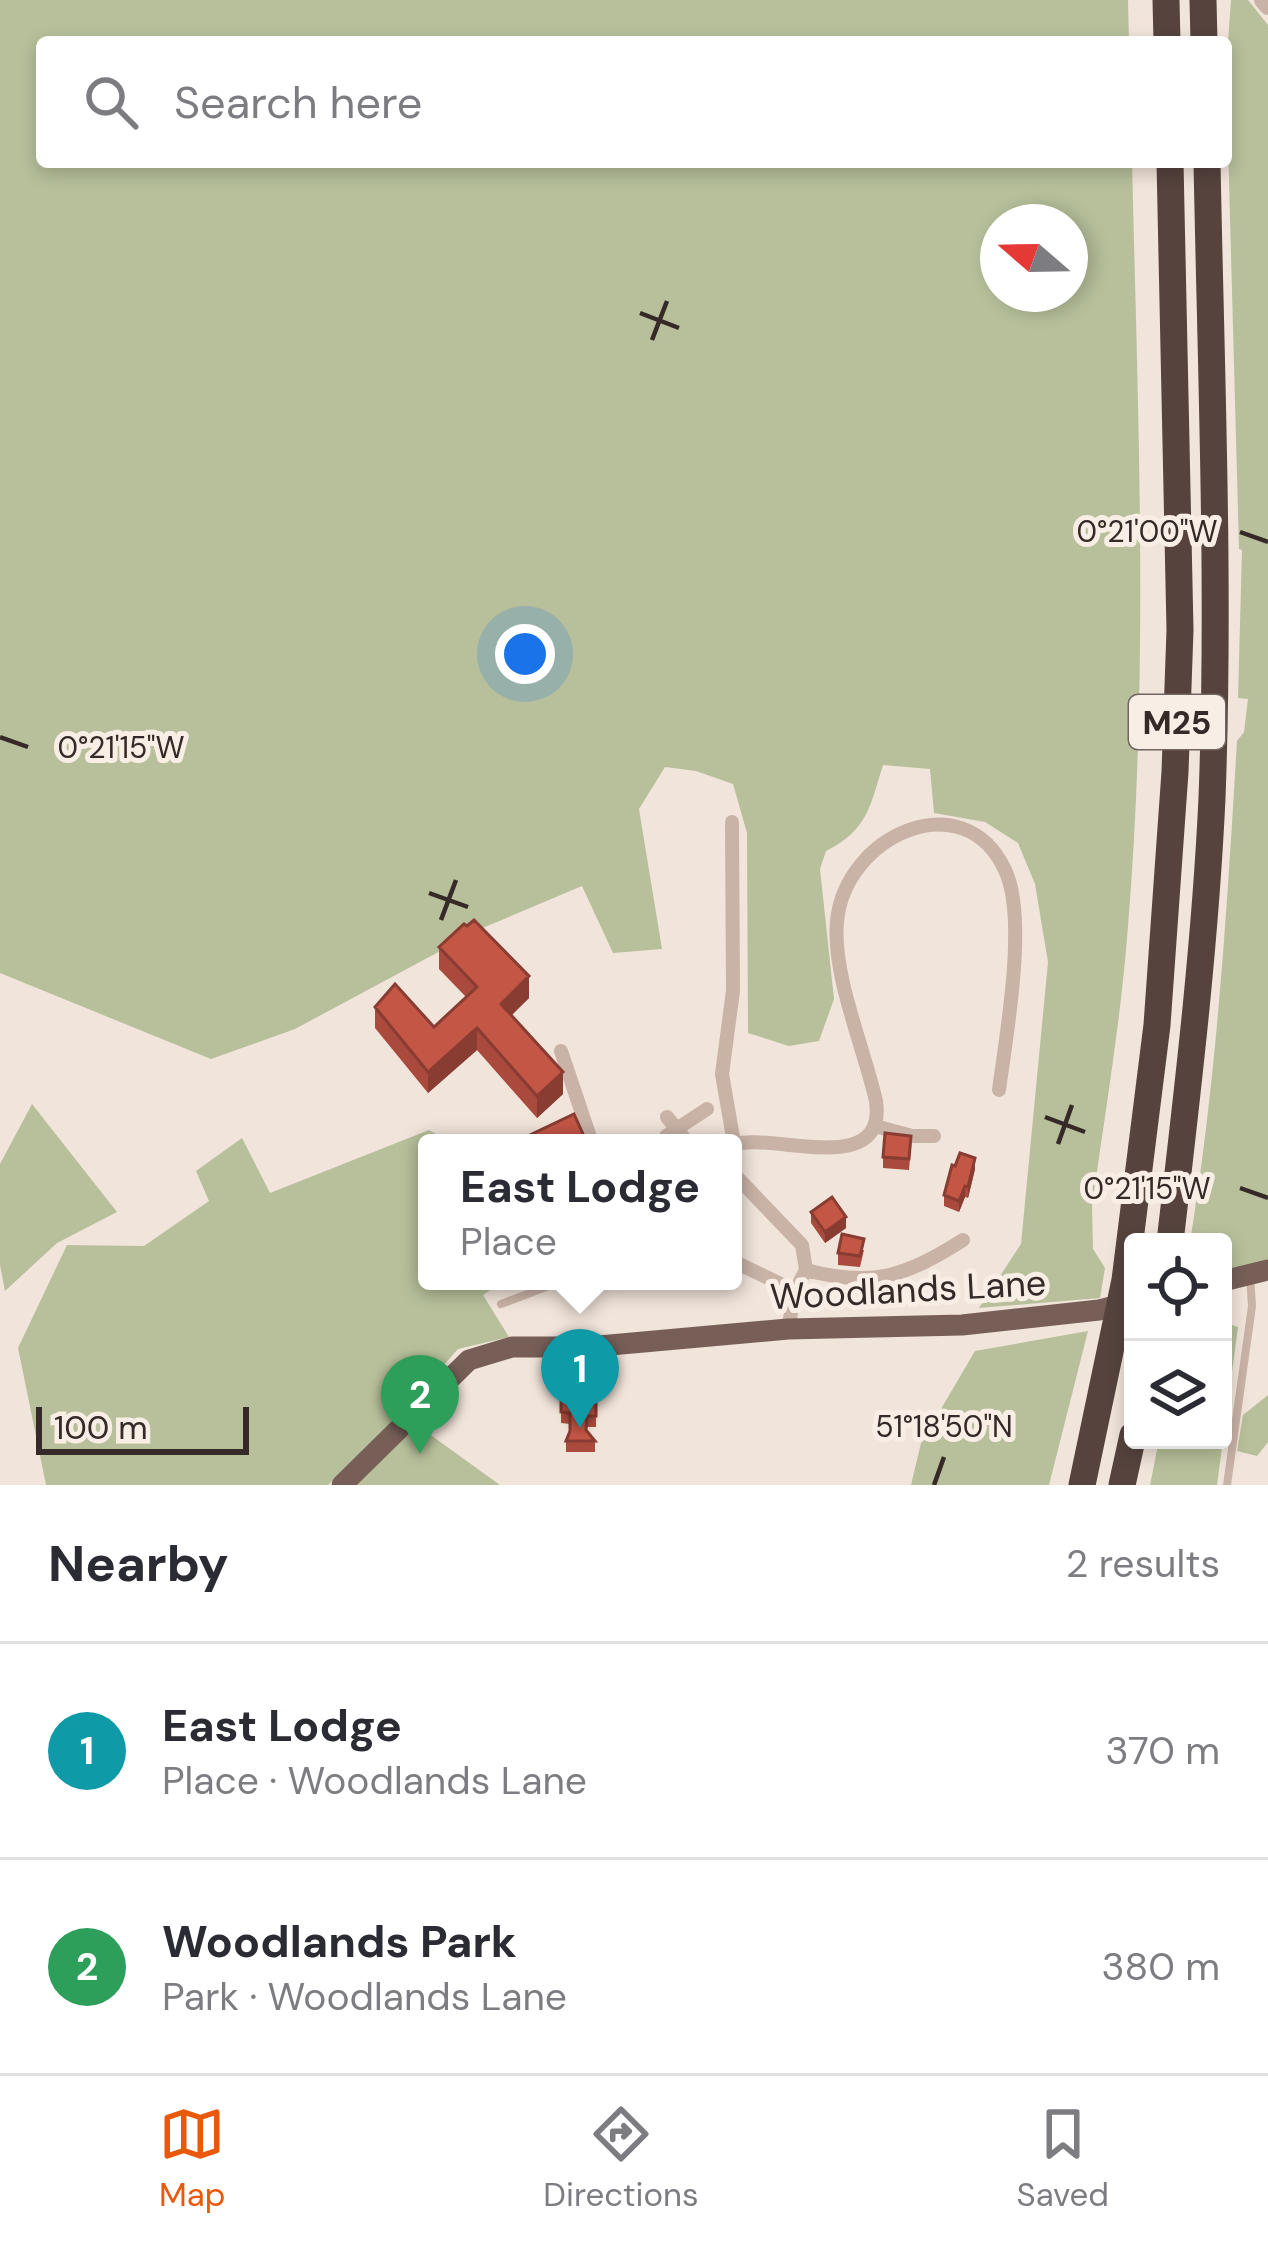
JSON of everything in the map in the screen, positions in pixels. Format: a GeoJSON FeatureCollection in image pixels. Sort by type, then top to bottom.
{"type":"FeatureCollection","features":[{"type":"Feature","properties":{"kind":"highway"},"geometry":{"type":"LineString","coordinates":[[1166,0],[1167,36]]}},
{"type":"Feature","properties":{"kind":"highway"},"geometry":{"type":"LineString","coordinates":[[1203,0],[1204,36]]}},
{"type":"Feature","properties":{"kind":"highway","name":"M25"},"geometry":{"type":"LineString","coordinates":[[1135,1233],[1157,1025],[1175,772],[1180,586],[1171,168]]}},
{"type":"Feature","properties":{"kind":"highway","name":"M25"},"geometry":{"type":"LineString","coordinates":[[1171,1233],[1194,1029],[1211,801],[1215,635],[1207,168]]}},
{"type":"Feature","properties":{"kind":"highway","name":"M25"},"geometry":{"type":"LineString","coordinates":[[1082,1485],[1124,1308]]}},
{"type":"Feature","properties":{"kind":"highway"},"geometry":{"type":"LineString","coordinates":[[1122,1485],[1130,1449]]}},
{"type":"Feature","properties":{"kind":"main road","name":"Woodlands Lane"},"geometry":{"type":"LineString","coordinates":[[343,1485],[469,1360],[512,1347],[588,1347],[788,1329],[962,1325],[1099,1310],[1124,1294]]}},
{"type":"Feature","properties":{"kind":"street"},"geometry":{"type":"LineString","coordinates":[[732,823],[733,991],[722,1074],[732,1134]]}},
{"type":"Feature","properties":{"kind":"street"},"geometry":{"type":"LineString","coordinates":[[742,1144],[831,1147],[868,1136],[874,1126],[876,1101],[841,974],[837,923],[849,877],[861,860],[891,837],[928,826],[954,826],[975,835],[1006,870],[1014,932],[1000,1090]]}},
{"type":"Feature","properties":{"kind":"street"},"geometry":{"type":"LineString","coordinates":[[561,1051],[589,1134]]}},
{"type":"Feature","properties":{"kind":"street"},"geometry":{"type":"LineString","coordinates":[[678,1134],[670,1127],[706,1109]]}},
{"type":"Feature","properties":{"kind":"street"},"geometry":{"type":"LineString","coordinates":[[874,1126],[912,1136],[934,1136]]}},
{"type":"Feature","properties":{"kind":"street"},"geometry":{"type":"LineString","coordinates":[[742,1182],[802,1245],[806,1270],[795,1291],[788,1329]]}},
{"type":"Feature","properties":{"kind":"street"},"geometry":{"type":"LineString","coordinates":[[806,1270],[860,1281],[883,1279],[964,1240]]}},
{"type":"Feature","properties":{"kind":"street"},"geometry":{"type":"LineString","coordinates":[[742,1265],[795,1291]]}},
{"type":"Feature","properties":{"kind":"lane"},"geometry":{"type":"LineString","coordinates":[[1227,1485],[1259,1273]]}},
{"type":"Feature","properties":{"kind":"lane"},"geometry":{"type":"LineString","coordinates":[[501,1304],[538,1290]]}},
{"type":"Feature","properties":{"kind":"green space"},"geometry":{"type":"Polygon","coordinates":[[[0,0],[1128,0],[1129,36],[36,36],[36,168],[1132,168],[1140,544],[1138,735],[1125,961],[1092,1206],[1093,1249],[1105,1268],[1100,1298],[979,1308],[1021,1244],[1048,962],[1035,884],[1018,843],[985,822],[934,813],[930,769],[883,765],[859,825],[826,851],[820,869],[834,999],[819,1041],[789,1046],[748,1033],[747,833],[733,784],[696,771],[665,767],[639,809],[662,949],[613,953],[582,886],[485,927],[295,1029],[211,1059],[0,973],[0,0]]]}},
{"type":"Feature","properties":{"kind":"green space"},"geometry":{"type":"Polygon","coordinates":[[[1231,0],[1248,0],[1268,25],[1268,1260],[1232,1270],[1232,1233],[1191,1233],[1214,1055],[1237,741],[1244,732],[1248,699],[1238,698],[1242,550],[1229,168],[1231,0]]]}},
{"type":"Feature","properties":{"kind":"green space"},"geometry":{"type":"Polygon","coordinates":[[[32,1104],[117,1212],[57,1243],[5,1291],[0,1265],[0,1164],[32,1104]]]}},
{"type":"Feature","properties":{"kind":"green space"},"geometry":{"type":"Polygon","coordinates":[[[418,1134],[418,1290],[490,1290],[483,1295],[509,1337],[458,1349],[328,1485],[46,1485],[18,1348],[67,1245],[144,1246],[209,1201],[196,1171],[242,1138],[270,1193],[418,1134]]]}},
{"type":"Feature","properties":{"kind":"green space"},"geometry":{"type":"Polygon","coordinates":[[[1232,1325],[1238,1327],[1232,1372],[1232,1325]]]}},
{"type":"Feature","properties":{"kind":"green space"},"geometry":{"type":"Polygon","coordinates":[[[1088,1331],[1049,1485],[911,1485],[921,1443],[975,1351],[1088,1331]]]}},
{"type":"Feature","properties":{"kind":"green space"},"geometry":{"type":"Polygon","coordinates":[[[1268,1395],[1268,1442],[1257,1456],[1237,1451],[1243,1415],[1268,1395]]]}},
{"type":"Feature","properties":{"kind":"green space"},"geometry":{"type":"Polygon","coordinates":[[[414,1423],[500,1485],[352,1485],[414,1423]]]}},
{"type":"Feature","properties":{"kind":"green space"},"geometry":{"type":"Polygon","coordinates":[[[1157,1449],[1222,1449],[1217,1485],[1150,1485],[1157,1449]]]}},
{"type":"Feature","properties":{"kind":"building"},"geometry":{"type":"Polygon","coordinates":[[[474,920],[529,976],[501,1004],[563,1072],[537,1096],[477,1028],[428,1072],[375,1007],[395,984],[434,1027],[477,987],[439,947],[474,920]]]}},
{"type":"Feature","properties":{"kind":"building"},"geometry":{"type":"Polygon","coordinates":[[[574,1114],[583,1134],[532,1134],[574,1114]]]}},
{"type":"Feature","properties":{"kind":"building"},"geometry":{"type":"Polygon","coordinates":[[[885,1133],[911,1136],[909,1159],[883,1157],[885,1133]]]}},
{"type":"Feature","properties":{"kind":"building"},"geometry":{"type":"Polygon","coordinates":[[[960,1153],[975,1158],[959,1201],[944,1195],[960,1153]]]}},
{"type":"Feature","properties":{"kind":"building"},"geometry":{"type":"Polygon","coordinates":[[[832,1197],[846,1217],[825,1232],[811,1212],[832,1197]]]}},
{"type":"Feature","properties":{"kind":"building"},"geometry":{"type":"Polygon","coordinates":[[[842,1234],[864,1239],[860,1256],[838,1253],[842,1234]]]}},
{"type":"Feature","properties":{"kind":"building"},"geometry":{"type":"Polygon","coordinates":[[[587,1394],[586,1403],[596,1403],[596,1416],[587,1416],[586,1430],[595,1441],[566,1441],[570,1413],[561,1412],[561,1401],[587,1394]]]}},
{"type":"Feature","properties":{"kind":"place","name":"East Lodge"},"geometry":{"type":"Point","coordinates":[580,1428]}},
{"type":"Feature","properties":{"kind":"place","name":"Woodlands Park"},"geometry":{"type":"Point","coordinates":[420,1454]}}]}
